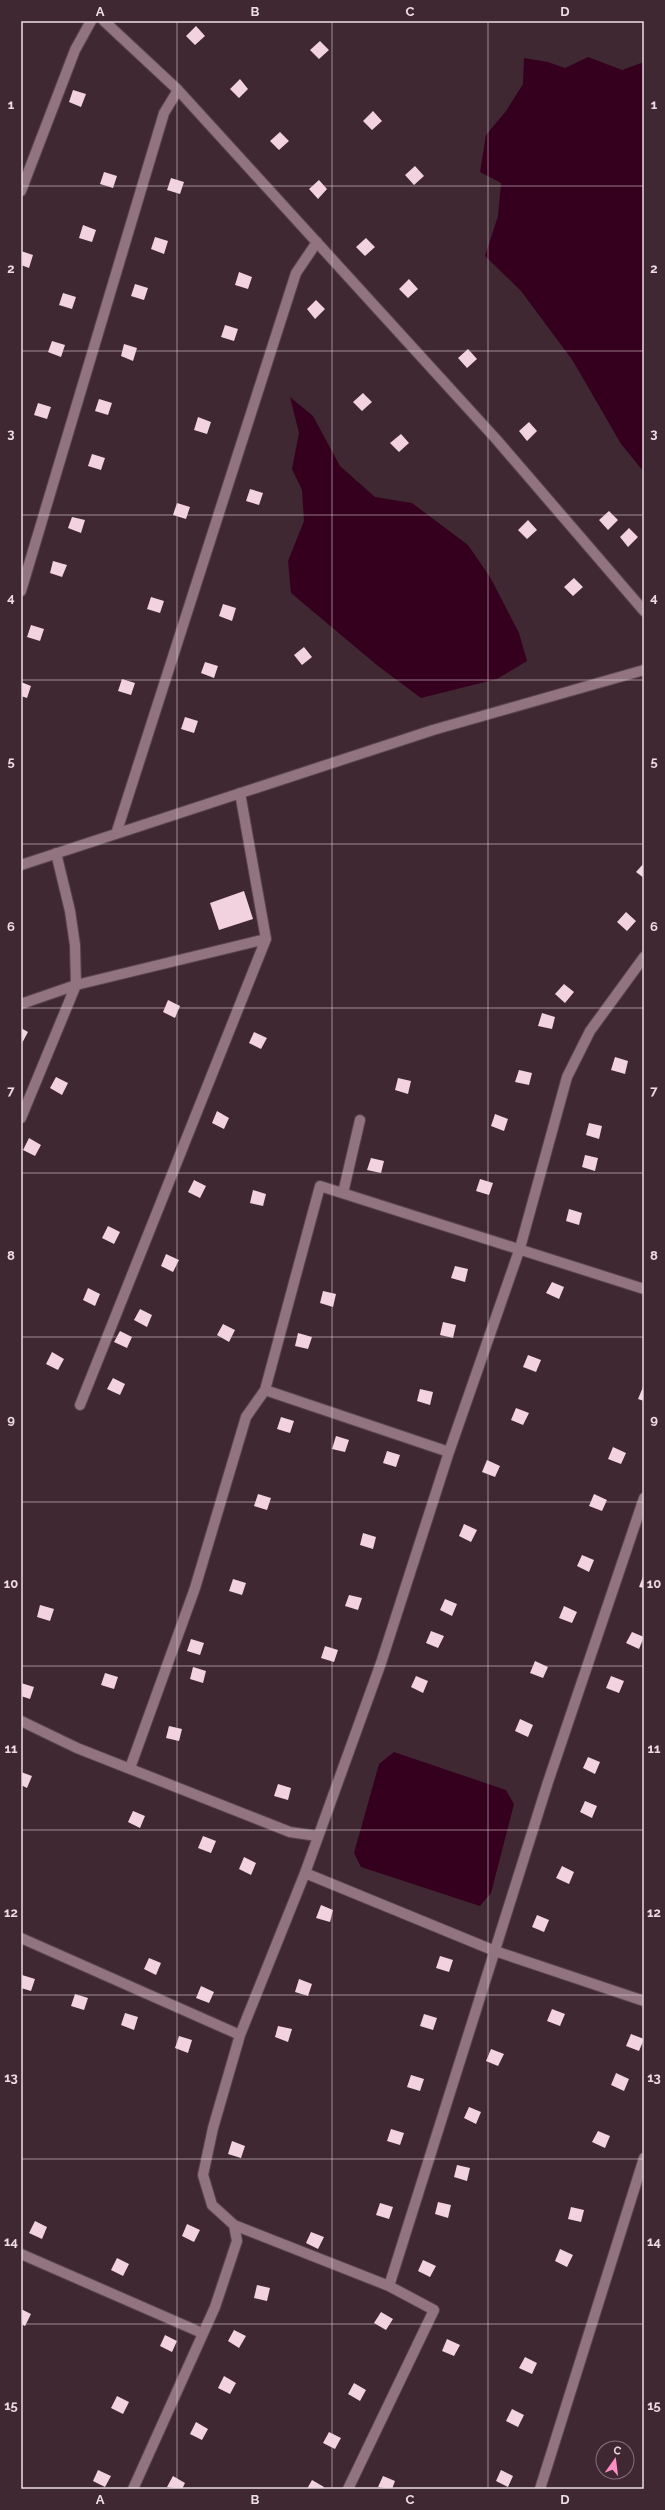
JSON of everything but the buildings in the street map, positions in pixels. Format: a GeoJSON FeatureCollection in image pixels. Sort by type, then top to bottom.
{"type":"FeatureCollection","features":[{"type":"Feature","properties":{"kind":"street"},"geometry":{"type":"LineString","coordinates":[[21,191],[75,50],[91,21]]}},
{"type":"Feature","properties":{"kind":"street"},"geometry":{"type":"LineString","coordinates":[[104,21],[178,90],[496,439],[644,611]]}},
{"type":"Feature","properties":{"kind":"street"},"geometry":{"type":"LineString","coordinates":[[21,591],[164,113],[178,90]]}},
{"type":"Feature","properties":{"kind":"street"},"geometry":{"type":"LineString","coordinates":[[116,834],[296,273],[317,242]]}},
{"type":"Feature","properties":{"kind":"street"},"geometry":{"type":"LineString","coordinates":[[21,865],[433,730],[644,670]]}},
{"type":"Feature","properties":{"kind":"street"},"geometry":{"type":"LineString","coordinates":[[80,1405],[266,939],[240,793]]}},
{"type":"Feature","properties":{"kind":"street"},"geometry":{"type":"LineString","coordinates":[[21,1118],[76,985],[75,945],[70,911],[56,853]]}},
{"type":"Feature","properties":{"kind":"street"},"geometry":{"type":"LineString","coordinates":[[21,1004],[76,985],[266,939]]}},
{"type":"Feature","properties":{"kind":"street"},"geometry":{"type":"LineString","coordinates":[[348,2489],[434,2310],[389,2286],[234,2225],[212,2205],[203,2175],[213,2128],[240,2035],[305,1873],[317,1836],[381,1663],[449,1452],[520,1248],[567,1077],[590,1031],[644,957]]}},
{"type":"Feature","properties":{"kind":"street"},"geometry":{"type":"LineString","coordinates":[[343,1193],[360,1120]]}},
{"type":"Feature","properties":{"kind":"street"},"geometry":{"type":"LineString","coordinates":[[130,1768],[195,1588],[246,1417],[265,1390],[320,1186],[520,1248],[644,1289]]}},
{"type":"Feature","properties":{"kind":"street"},"geometry":{"type":"LineString","coordinates":[[265,1390],[449,1452]]}},
{"type":"Feature","properties":{"kind":"street"},"geometry":{"type":"LineString","coordinates":[[389,2286],[551,1775],[644,1498]]}},
{"type":"Feature","properties":{"kind":"street"},"geometry":{"type":"LineString","coordinates":[[21,1721],[77,1748],[290,1832],[317,1836]]}},
{"type":"Feature","properties":{"kind":"street"},"geometry":{"type":"LineString","coordinates":[[305,1873],[495,1951],[644,2001]]}},
{"type":"Feature","properties":{"kind":"street"},"geometry":{"type":"LineString","coordinates":[[21,1938],[240,2035]]}},
{"type":"Feature","properties":{"kind":"street"},"geometry":{"type":"LineString","coordinates":[[540,2489],[644,2158]]}},
{"type":"Feature","properties":{"kind":"street"},"geometry":{"type":"LineString","coordinates":[[133,2489],[215,2307],[237,2241],[234,2225]]}},
{"type":"Feature","properties":{"kind":"street"},"geometry":{"type":"LineString","coordinates":[[21,2254],[202,2333]]}},
{"type":"Feature","properties":{"kind":"shaded area"},"geometry":{"type":"Polygon","coordinates":[[[588,57],[622,70],[644,62],[644,472],[621,444],[573,361],[521,291],[485,256],[498,216],[501,183],[480,172],[486,135],[506,111],[523,84],[524,58],[548,62],[565,68],[588,57]]]}},
{"type":"Feature","properties":{"kind":"shaded area"},"geometry":{"type":"Polygon","coordinates":[[[290,397],[313,416],[340,466],[375,497],[412,503],[468,545],[490,577],[519,633],[527,661],[497,679],[421,698],[378,666],[291,593],[288,561],[304,521],[302,490],[292,469],[299,433],[290,397]]]}},
{"type":"Feature","properties":{"kind":"shaded area"},"geometry":{"type":"Polygon","coordinates":[[[394,1752],[506,1790],[514,1804],[491,1893],[480,1906],[361,1867],[354,1853],[379,1764],[394,1752]]]}}]}
